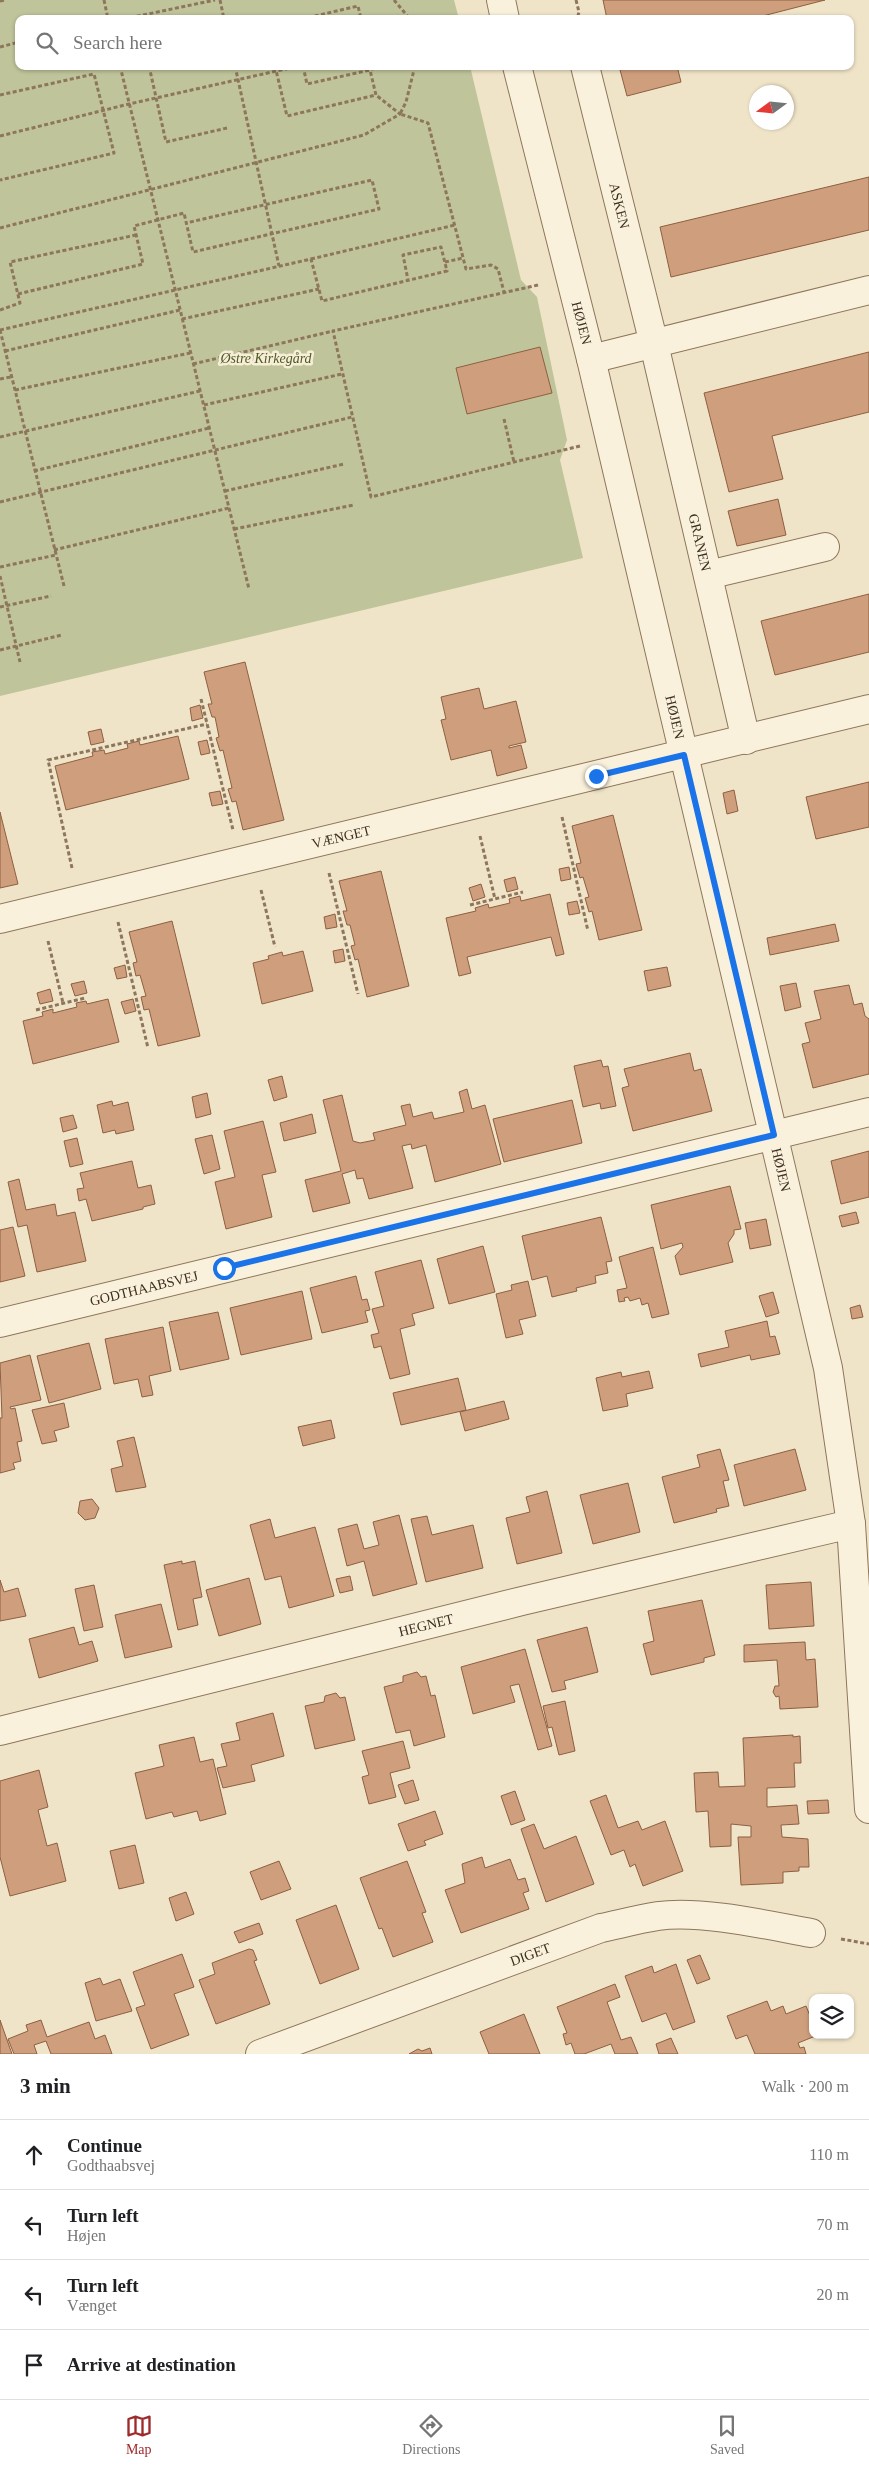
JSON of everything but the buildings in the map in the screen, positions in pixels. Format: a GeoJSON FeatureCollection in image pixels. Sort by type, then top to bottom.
{"type":"FeatureCollection","features":[{"type":"Feature","properties":{"kind":"street"},"geometry":{"type":"LineString","coordinates":[[501,0],[504,15]]}},
{"type":"Feature","properties":{"kind":"street","name":"HØJEN"},"geometry":{"type":"LineString","coordinates":[[518,70],[610,438],[828,1368],[851,1524],[868,1756],[869,1809]]}},
{"type":"Feature","properties":{"kind":"street","name":"ASKEN"},"geometry":{"type":"LineString","coordinates":[[586,70],[654,344]]}},
{"type":"Feature","properties":{"kind":"street"},"geometry":{"type":"LineString","coordinates":[[590,359],[869,290]]}},
{"type":"Feature","properties":{"kind":"street","name":"GRANEN"},"geometry":{"type":"LineString","coordinates":[[654,344],[746,740]]}},
{"type":"Feature","properties":{"kind":"street"},"geometry":{"type":"LineString","coordinates":[[708,575],[825,546]]}},
{"type":"Feature","properties":{"kind":"street"},"geometry":{"type":"LineString","coordinates":[[684,755],[869,709]]}},
{"type":"Feature","properties":{"kind":"street","name":"VÆNGET"},"geometry":{"type":"LineString","coordinates":[[0,919],[684,755]]}},
{"type":"Feature","properties":{"kind":"street","name":"GODTHAABSVEJ"},"geometry":{"type":"LineString","coordinates":[[0,1323],[869,1112]]}},
{"type":"Feature","properties":{"kind":"street","name":"HEGNET"},"geometry":{"type":"LineString","coordinates":[[0,1731],[531,1598],[851,1524]]}},
{"type":"Feature","properties":{"kind":"street","name":"DIGET"},"geometry":{"type":"LineString","coordinates":[[260,2054],[601,1928],[658,1916],[679,1915],[754,1922],[811,1933]]}},
{"type":"Feature","properties":{"kind":"path"},"geometry":{"type":"LineString","coordinates":[[0,1],[6,0]]}},
{"type":"Feature","properties":{"kind":"path"},"geometry":{"type":"LineString","coordinates":[[104,0],[107,15]]}},
{"type":"Feature","properties":{"kind":"path"},"geometry":{"type":"LineString","coordinates":[[143,15],[215,0]]}},
{"type":"Feature","properties":{"kind":"path"},"geometry":{"type":"LineString","coordinates":[[220,0],[223,15]]}},
{"type":"Feature","properties":{"kind":"path"},"geometry":{"type":"LineString","coordinates":[[394,0],[407,15]]}},
{"type":"Feature","properties":{"kind":"path"},"geometry":{"type":"LineString","coordinates":[[576,0],[578,15]]}},
{"type":"Feature","properties":{"kind":"path"},"geometry":{"type":"LineString","coordinates":[[319,15],[358,6],[360,15]]}},
{"type":"Feature","properties":{"kind":"path"},"geometry":{"type":"LineString","coordinates":[[0,47],[15,43]]}},
{"type":"Feature","properties":{"kind":"path"},"geometry":{"type":"LineString","coordinates":[[121,70],[249,589]]}},
{"type":"Feature","properties":{"kind":"path"},"geometry":{"type":"LineString","coordinates":[[150,70],[166,142],[227,128]]}},
{"type":"Feature","properties":{"kind":"path"},"geometry":{"type":"LineString","coordinates":[[236,70],[279,266]]}},
{"type":"Feature","properties":{"kind":"path"},"geometry":{"type":"LineString","coordinates":[[0,136],[129,104],[284,70]]}},
{"type":"Feature","properties":{"kind":"path"},"geometry":{"type":"LineString","coordinates":[[304,70],[308,84],[363,70]]}},
{"type":"Feature","properties":{"kind":"path"},"geometry":{"type":"LineString","coordinates":[[371,70],[376,95],[400,114],[428,123],[466,269],[491,266],[498,269],[504,292]]}},
{"type":"Feature","properties":{"kind":"path"},"geometry":{"type":"LineString","coordinates":[[0,228],[364,136],[400,114],[406,102],[414,70]]}},
{"type":"Feature","properties":{"kind":"path"},"geometry":{"type":"LineString","coordinates":[[277,72],[287,116],[376,95]]}},
{"type":"Feature","properties":{"kind":"path"},"geometry":{"type":"LineString","coordinates":[[0,95],[94,74],[114,154],[0,180]]}},
{"type":"Feature","properties":{"kind":"path"},"geometry":{"type":"LineString","coordinates":[[18,294],[143,264],[134,226],[184,213],[186,223],[193,252],[379,209],[372,180],[186,223]]}},
{"type":"Feature","properties":{"kind":"path"},"geometry":{"type":"LineString","coordinates":[[64,586],[39,493],[0,330],[176,291],[455,225]]}},
{"type":"Feature","properties":{"kind":"path"},"geometry":{"type":"LineString","coordinates":[[0,310],[20,303],[10,262],[136,235]]}},
{"type":"Feature","properties":{"kind":"path"},"geometry":{"type":"LineString","coordinates":[[311,259],[322,301],[447,271],[442,247],[403,255],[408,280]]}},
{"type":"Feature","properties":{"kind":"path"},"geometry":{"type":"LineString","coordinates":[[445,262],[464,258]]}},
{"type":"Feature","properties":{"kind":"path"},"geometry":{"type":"LineString","coordinates":[[193,364],[570,277]]}},
{"type":"Feature","properties":{"kind":"path"},"geometry":{"type":"LineString","coordinates":[[182,319],[319,290]]}},
{"type":"Feature","properties":{"kind":"path"},"geometry":{"type":"LineString","coordinates":[[5,351],[180,310]]}},
{"type":"Feature","properties":{"kind":"path"},"geometry":{"type":"LineString","coordinates":[[333,331],[371,497],[610,438]]}},
{"type":"Feature","properties":{"kind":"path"},"geometry":{"type":"LineString","coordinates":[[15,390],[190,353]]}},
{"type":"Feature","properties":{"kind":"path"},"geometry":{"type":"LineString","coordinates":[[204,405],[342,374]]}},
{"type":"Feature","properties":{"kind":"path"},"geometry":{"type":"LineString","coordinates":[[0,379],[11,377]]}},
{"type":"Feature","properties":{"kind":"path"},"geometry":{"type":"LineString","coordinates":[[0,437],[200,391]]}},
{"type":"Feature","properties":{"kind":"path"},"geometry":{"type":"LineString","coordinates":[[0,502],[352,417]]}},
{"type":"Feature","properties":{"kind":"path"},"geometry":{"type":"LineString","coordinates":[[504,419],[514,462]]}},
{"type":"Feature","properties":{"kind":"path"},"geometry":{"type":"LineString","coordinates":[[34,471],[209,428]]}},
{"type":"Feature","properties":{"kind":"path"},"geometry":{"type":"LineString","coordinates":[[225,491],[344,464]]}},
{"type":"Feature","properties":{"kind":"path"},"geometry":{"type":"LineString","coordinates":[[234,529],[354,505]]}},
{"type":"Feature","properties":{"kind":"path"},"geometry":{"type":"LineString","coordinates":[[54,550],[229,508]]}},
{"type":"Feature","properties":{"kind":"path"},"geometry":{"type":"LineString","coordinates":[[0,567],[56,555]]}},
{"type":"Feature","properties":{"kind":"path"},"geometry":{"type":"LineString","coordinates":[[0,576],[20,662]]}},
{"type":"Feature","properties":{"kind":"path"},"geometry":{"type":"LineString","coordinates":[[0,607],[51,596]]}},
{"type":"Feature","properties":{"kind":"path"},"geometry":{"type":"LineString","coordinates":[[0,650],[62,635]]}},
{"type":"Feature","properties":{"kind":"path"},"geometry":{"type":"LineString","coordinates":[[201,699],[247,860],[275,947]]}},
{"type":"Feature","properties":{"kind":"path"},"geometry":{"type":"LineString","coordinates":[[79,900],[48,760],[207,724]]}},
{"type":"Feature","properties":{"kind":"path"},"geometry":{"type":"LineString","coordinates":[[555,786],[588,931]]}},
{"type":"Feature","properties":{"kind":"path"},"geometry":{"type":"LineString","coordinates":[[472,806],[495,899]]}},
{"type":"Feature","properties":{"kind":"path"},"geometry":{"type":"LineString","coordinates":[[321,842],[358,994]]}},
{"type":"Feature","properties":{"kind":"path"},"geometry":{"type":"LineString","coordinates":[[111,892],[148,1048]]}},
{"type":"Feature","properties":{"kind":"path"},"geometry":{"type":"LineString","coordinates":[[470,905],[523,892]]}},
{"type":"Feature","properties":{"kind":"path"},"geometry":{"type":"LineString","coordinates":[[41,909],[63,1003]]}},
{"type":"Feature","properties":{"kind":"path"},"geometry":{"type":"LineString","coordinates":[[36,1010],[85,998]]}},
{"type":"Feature","properties":{"kind":"green space","name":"Østre Kirkegård"},"geometry":{"type":"Polygon","coordinates":[[[0,0],[454,0],[458,15],[15,15],[15,70],[471,70],[521,280],[537,297],[567,440],[560,460],[583,558],[0,696],[0,0]]]}},
{"type":"Feature","properties":{"kind":"route"},"geometry":{"type":"LineString","coordinates":[[224,1268],[774,1135],[684,755],[596,776]]}}]}
